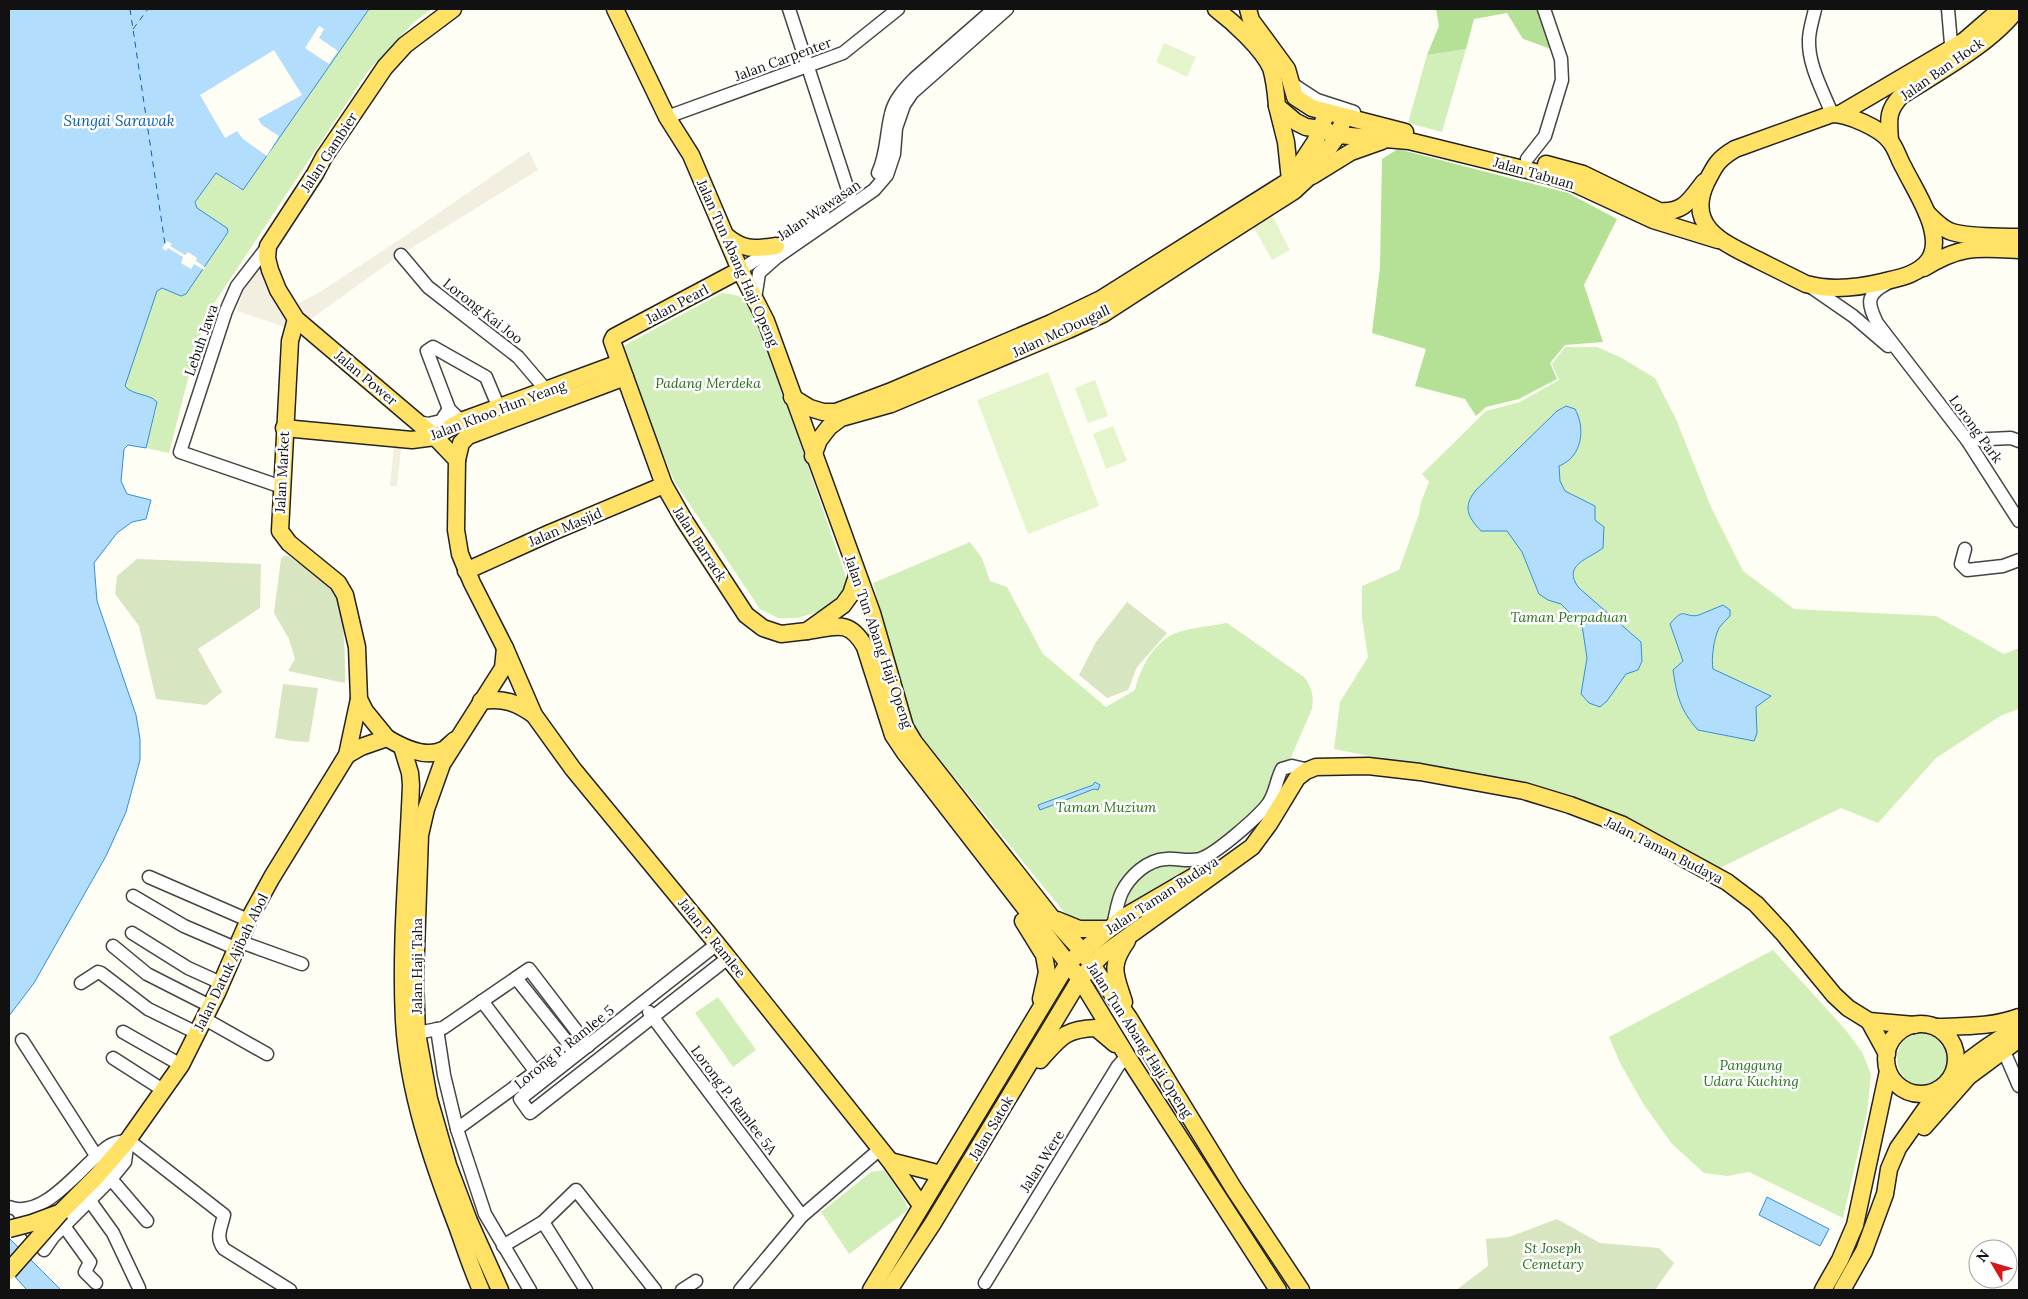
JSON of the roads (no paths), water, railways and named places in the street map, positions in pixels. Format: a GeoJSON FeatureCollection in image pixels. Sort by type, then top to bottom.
{"type":"FeatureCollection","features":[{"type":"Feature","properties":{"kind":"main road","name":"Jalan Gambier"},"geometry":{"type":"LineString","coordinates":[[268,246],[324,157],[386,67],[405,45],[453,9]]}},
{"type":"Feature","properties":{"kind":"main road","name":"Jalan Tun Abang Haji Openg"},"geometry":{"type":"LineString","coordinates":[[615,9],[667,117],[691,155],[740,270],[766,321],[813,456],[872,613],[905,728],[1052,918],[1092,965],[1129,1018],[1234,1190],[1301,1290]]}},
{"type":"Feature","properties":{"kind":"main road"},"geometry":{"type":"LineString","coordinates":[[1216,9],[1244,34],[1270,67],[1286,142],[1290,180]]}},
{"type":"Feature","properties":{"kind":"main road","name":"Jalan Ban Hock"},"geometry":{"type":"LineString","coordinates":[[1710,174],[1715,164],[1735,149],[1836,114],[1947,52],[1980,29],[2001,9]]}},
{"type":"Feature","properties":{"kind":"main road","name":"Jalan Ban Hock"},"geometry":{"type":"LineString","coordinates":[[1890,140],[1889,114],[1893,104],[1901,96],[1977,46],[2011,18],[2017,9]]}},
{"type":"Feature","properties":{"kind":"main road","name":"Jalan Tabuan"},"geometry":{"type":"LineString","coordinates":[[1251,13],[1287,69],[1295,97],[1312,108],[1344,117],[1409,141],[1573,183],[1654,220],[1721,242],[1806,284],[1819,287],[1860,287],[1920,271]]}},
{"type":"Feature","properties":{"kind":"main road","name":"Jalan Tabuan"},"geometry":{"type":"LineString","coordinates":[[1277,106],[1296,122],[1306,127],[1321,129],[1338,135],[1393,135],[1528,159],[1583,174],[1659,211],[1669,212],[1684,206],[1710,174]]}},
{"type":"Feature","properties":{"kind":"main road","name":"Jalan McDougall"},"geometry":{"type":"LineString","coordinates":[[792,397],[810,408],[823,412],[836,412],[889,392],[1052,323],[1101,299],[1290,180],[1310,151],[1321,129],[1326,112]]}},
{"type":"Feature","properties":{"kind":"main road"},"geometry":{"type":"LineString","coordinates":[[1836,114],[1856,119],[1890,140],[1932,227],[1934,243],[1930,258],[1920,271]]}},
{"type":"Feature","properties":{"kind":"main road","name":"Jalan McDougall"},"geometry":{"type":"LineString","coordinates":[[813,456],[819,440],[829,427],[841,418],[891,404],[1103,314],[1294,191],[1308,178],[1338,135],[1344,117]]}},
{"type":"Feature","properties":{"kind":"main road"},"geometry":{"type":"LineString","coordinates":[[1308,178],[1351,152],[1393,135]]}},
{"type":"Feature","properties":{"kind":"main road"},"geometry":{"type":"LineString","coordinates":[[1710,174],[1702,193],[1701,209],[1709,230],[1721,242]]}},
{"type":"Feature","properties":{"kind":"main road"},"geometry":{"type":"LineString","coordinates":[[1926,213],[1951,232],[1980,236],[2019,237]]}},
{"type":"Feature","properties":{"kind":"main road"},"geometry":{"type":"LineString","coordinates":[[725,235],[737,244],[753,250],[776,246]]}},
{"type":"Feature","properties":{"kind":"main road"},"geometry":{"type":"LineString","coordinates":[[268,246],[266,258],[270,270],[278,290],[296,319]]}},
{"type":"Feature","properties":{"kind":"main road"},"geometry":{"type":"LineString","coordinates":[[1920,271],[1949,254],[1964,250],[1980,248],[2019,250]]}},
{"type":"Feature","properties":{"kind":"main road","name":"Jalan Pearl"},"geometry":{"type":"LineString","coordinates":[[614,337],[740,270]]}},
{"type":"Feature","properties":{"kind":"main road","name":"Jalan Power"},"geometry":{"type":"LineString","coordinates":[[296,319],[418,422],[457,460]]}},
{"type":"Feature","properties":{"kind":"main road","name":"Jalan Market"},"geometry":{"type":"LineString","coordinates":[[296,319],[290,341],[280,531],[290,543],[338,583],[345,595],[357,647],[358,700]]}},
{"type":"Feature","properties":{"kind":"main road","name":"Jalan Barrack"},"geometry":{"type":"LineString","coordinates":[[614,337],[612,343],[664,485],[684,520],[746,615],[763,628],[781,634],[807,631],[843,605],[852,594],[857,576]]}},
{"type":"Feature","properties":{"kind":"main road"},"geometry":{"type":"LineString","coordinates":[[290,341],[308,338],[321,340]]}},
{"type":"Feature","properties":{"kind":"main road","name":"Jalan Khoo Hun Yeang"},"geometry":{"type":"LineString","coordinates":[[284,428],[412,440],[435,437],[461,421],[547,391],[622,370]]}},
{"type":"Feature","properties":{"kind":"main road","name":"Jalan Khoo Hun Yeang"},"geometry":{"type":"LineString","coordinates":[[457,460],[461,443],[468,436],[622,370]]}},
{"type":"Feature","properties":{"kind":"main road"},"geometry":{"type":"LineString","coordinates":[[412,440],[420,431],[418,422]]}},
{"type":"Feature","properties":{"kind":"main road","name":"Jalan P. Ramlee"},"geometry":{"type":"LineString","coordinates":[[457,460],[456,530],[460,554],[466,571],[505,648],[534,715],[573,769],[717,944],[885,1155],[920,1204]]}},
{"type":"Feature","properties":{"kind":"main road","name":"Jalan Masjid"},"geometry":{"type":"LineString","coordinates":[[466,571],[664,485]]}},
{"type":"Feature","properties":{"kind":"main road","name":"Jalan Tun Abang Haji Openg"},"geometry":{"type":"LineString","coordinates":[[807,631],[839,626],[849,628],[858,634],[865,647],[893,735],[1080,979],[1127,1056],[1278,1290]]}},
{"type":"Feature","properties":{"kind":"main road","name":"Jalan Haji Taha"},"geometry":{"type":"LineString","coordinates":[[500,1290],[469,1221],[448,1165],[429,1099],[417,1032],[415,980],[420,835],[426,809],[442,764],[458,736],[503,668],[505,648]]}},
{"type":"Feature","properties":{"kind":"main road","name":"Jalan P. Ramlee"},"geometry":{"type":"LineString","coordinates":[[481,701],[496,699],[518,704],[534,715]]}},
{"type":"Feature","properties":{"kind":"main road"},"geometry":{"type":"LineString","coordinates":[[358,700],[387,738],[402,747],[422,752],[443,750],[458,736]]}},
{"type":"Feature","properties":{"kind":"main road","name":"Jalan Datuk Ajibah Abol"},"geometry":{"type":"LineString","coordinates":[[9,1271],[62,1219],[128,1140],[181,1064],[221,983],[248,920],[272,877],[347,755],[358,700]]}},
{"type":"Feature","properties":{"kind":"main road"},"geometry":{"type":"LineString","coordinates":[[347,755],[361,747],[387,738]]}},
{"type":"Feature","properties":{"kind":"main road","name":"Jalan Haji Taha"},"geometry":{"type":"LineString","coordinates":[[402,747],[410,772],[411,785],[404,957],[404,1021],[410,1067],[421,1120],[448,1204],[481,1290]]}},
{"type":"Feature","properties":{"kind":"main road","name":"Jalan Taman Budaya"},"geometry":{"type":"LineString","coordinates":[[1080,979],[1101,956],[1252,847],[1269,824],[1297,778],[1316,767],[1368,766],[1420,772],[1524,791],[1570,805],[1623,825],[1727,882],[1756,904],[1783,933],[1834,995],[1848,1008],[1869,1021]]}},
{"type":"Feature","properties":{"kind":"main road","name":"Jalan Taman Budaya"},"geometry":{"type":"LineString","coordinates":[[1068,964],[1111,927],[1183,884],[1245,840],[1261,833]]}},
{"type":"Feature","properties":{"kind":"main road"},"geometry":{"type":"LineString","coordinates":[[991,865],[1044,955],[1047,972],[1034,1021]]}},
{"type":"Feature","properties":{"kind":"main road"},"geometry":{"type":"LineString","coordinates":[[1052,918],[1079,929],[1111,927]]}},
{"type":"Feature","properties":{"kind":"main road"},"geometry":{"type":"LineString","coordinates":[[1129,1018],[1116,978],[1115,964],[1117,955],[1133,933]]}},
{"type":"Feature","properties":{"kind":"main road","name":"Jalan Satok"},"geometry":{"type":"LineString","coordinates":[[871,1290],[1068,964]]}},
{"type":"Feature","properties":{"kind":"main road","name":"Jalan Satok"},"geometry":{"type":"LineString","coordinates":[[889,1290],[900,1275],[1080,979]]}},
{"type":"Feature","properties":{"kind":"main road"},"geometry":{"type":"LineString","coordinates":[[1937,1028],[1983,1026],[2003,1023],[2019,1017]]}},
{"type":"Feature","properties":{"kind":"main road"},"geometry":{"type":"LineString","coordinates":[[1885,1194],[1889,1169],[1898,1148],[1939,1090],[1948,1082],[1957,1062],[1956,1052],[1949,1038],[1937,1028],[1926,1024],[1914,1025],[1869,1021],[1893,1080],[1900,1087],[1909,1092],[1919,1094],[1929,1094],[1939,1090]]}},
{"type":"Feature","properties":{"kind":"main road"},"geometry":{"type":"LineString","coordinates":[[1823,1290],[1840,1260],[1855,1225],[1890,1044],[1896,1035],[1914,1025]]}},
{"type":"Feature","properties":{"kind":"main road"},"geometry":{"type":"LineString","coordinates":[[1014,1089],[1060,1037],[1073,1029],[1096,1028],[1127,1056]]}},
{"type":"Feature","properties":{"kind":"main road"},"geometry":{"type":"LineString","coordinates":[[1954,1072],[1984,1048],[2019,1028]]}},
{"type":"Feature","properties":{"kind":"main road"},"geometry":{"type":"LineString","coordinates":[[1842,1290],[1864,1251],[1885,1194],[1906,1151],[1936,1112],[1969,1076],[2019,1039]]}},
{"type":"Feature","properties":{"kind":"main road"},"geometry":{"type":"LineString","coordinates":[[885,1155],[941,1174]]}},
{"type":"Feature","properties":{"kind":"main road","name":"Jalan Satok"},"geometry":{"type":"LineString","coordinates":[[859,1290],[931,1191]]}},
{"type":"Feature","properties":{"kind":"main road"},"geometry":{"type":"LineString","coordinates":[[9,1229],[32,1223],[62,1219]]}},
{"type":"Feature","properties":{"kind":"main road","name":"Jalan Satok"},"geometry":{"type":"LineString","coordinates":[[893,1290],[900,1275]]}},
{"type":"Feature","properties":{"kind":"street"},"geometry":{"type":"LineString","coordinates":[[789,9],[851,199]]}},
{"type":"Feature","properties":{"kind":"street","name":"Jalan Carpenter"},"geometry":{"type":"LineString","coordinates":[[667,117],[843,53],[898,9]]}},
{"type":"Feature","properties":{"kind":"street","name":"Jalan Wawasan"},"geometry":{"type":"LineString","coordinates":[[740,270],[851,199],[871,183],[883,164],[891,114],[903,90],[994,9]]}},
{"type":"Feature","properties":{"kind":"street","name":"Jalan Wawasan"},"geometry":{"type":"LineString","coordinates":[[756,299],[759,273],[777,257],[874,190],[887,175],[894,154],[896,128],[904,105],[912,93],[1007,9]]}},
{"type":"Feature","properties":{"kind":"street"},"geometry":{"type":"LineString","coordinates":[[1528,159],[1545,136],[1562,80],[1560,59],[1544,9]]}},
{"type":"Feature","properties":{"kind":"street"},"geometry":{"type":"LineString","coordinates":[[1815,9],[1809,39],[1811,58],[1836,114]]}},
{"type":"Feature","properties":{"kind":"street"},"geometry":{"type":"LineString","coordinates":[[1949,14],[1957,29],[1962,31],[1980,29]]}},
{"type":"Feature","properties":{"kind":"street"},"geometry":{"type":"LineString","coordinates":[[1947,52],[1951,44],[1949,14]]}},
{"type":"Feature","properties":{"kind":"street"},"geometry":{"type":"LineString","coordinates":[[1291,83],[1318,100],[1395,125],[1398,127],[1393,135]]}},
{"type":"Feature","properties":{"kind":"street","name":"Lebuh Jawa"},"geometry":{"type":"LineString","coordinates":[[268,246],[237,286],[226,311],[180,452],[282,487]]}},
{"type":"Feature","properties":{"kind":"street","name":"Lorong Kai Joo"},"geometry":{"type":"LineString","coordinates":[[401,255],[428,287],[518,357],[547,391]]}},
{"type":"Feature","properties":{"kind":"street"},"geometry":{"type":"LineString","coordinates":[[1897,278],[1875,290],[1870,300],[1870,309],[1877,323],[1903,359]]}},
{"type":"Feature","properties":{"kind":"street"},"geometry":{"type":"LineString","coordinates":[[1806,284],[1853,316],[1903,359]]}},
{"type":"Feature","properties":{"kind":"street"},"geometry":{"type":"LineString","coordinates":[[461,421],[449,409],[428,351],[433,346],[486,377],[499,408]]}},
{"type":"Feature","properties":{"kind":"street","name":"Lorong Park"},"geometry":{"type":"LineString","coordinates":[[1903,359],[1967,440],[2019,521]]}},
{"type":"Feature","properties":{"kind":"street"},"geometry":{"type":"LineString","coordinates":[[418,422],[428,424],[440,421],[449,409]]}},
{"type":"Feature","properties":{"kind":"street"},"geometry":{"type":"LineString","coordinates":[[1967,440],[2011,438],[2019,441]]}},
{"type":"Feature","properties":{"kind":"street"},"geometry":{"type":"LineString","coordinates":[[1965,549],[1962,564],[1967,570],[2003,566],[2019,560]]}},
{"type":"Feature","properties":{"kind":"street"},"geometry":{"type":"LineString","coordinates":[[1111,927],[1122,892],[1134,874],[1151,862],[1165,859],[1200,859],[1254,820],[1268,804],[1282,769],[1292,766],[1310,770]]}},
{"type":"Feature","properties":{"kind":"street"},"geometry":{"type":"LineString","coordinates":[[149,877],[248,920]]}},
{"type":"Feature","properties":{"kind":"street"},"geometry":{"type":"LineString","coordinates":[[132,896],[184,926],[237,945],[302,964]]}},
{"type":"Feature","properties":{"kind":"street"},"geometry":{"type":"LineString","coordinates":[[132,933],[188,968],[221,983]]}},
{"type":"Feature","properties":{"kind":"street","name":"Lorong P. Ramlee 5"},"geometry":{"type":"LineString","coordinates":[[717,944],[588,1046],[574,1050],[520,1099],[530,1113],[728,958]]}},
{"type":"Feature","properties":{"kind":"street"},"geometry":{"type":"LineString","coordinates":[[113,946],[204,1019],[267,1054]]}},
{"type":"Feature","properties":{"kind":"street"},"geometry":{"type":"LineString","coordinates":[[417,1032],[443,1028],[529,969],[588,1046]]}},
{"type":"Feature","properties":{"kind":"street"},"geometry":{"type":"LineString","coordinates":[[81,983],[98,972],[148,1009],[204,1019]]}},
{"type":"Feature","properties":{"kind":"street"},"geometry":{"type":"LineString","coordinates":[[457,1129],[536,1072],[574,1050],[516,978]]}},
{"type":"Feature","properties":{"kind":"street"},"geometry":{"type":"LineString","coordinates":[[482,1001],[536,1072]]}},
{"type":"Feature","properties":{"kind":"street","name":"Lorong P. Ramlee 5A"},"geometry":{"type":"LineString","coordinates":[[642,1003],[802,1216]]}},
{"type":"Feature","properties":{"kind":"street"},"geometry":{"type":"LineString","coordinates":[[437,1030],[444,1076],[457,1129],[485,1214],[530,1290]]}},
{"type":"Feature","properties":{"kind":"street"},"geometry":{"type":"LineString","coordinates":[[123,1032],[181,1064]]}},
{"type":"Feature","properties":{"kind":"street"},"geometry":{"type":"LineString","coordinates":[[22,1040],[97,1157]]}},
{"type":"Feature","properties":{"kind":"street"},"geometry":{"type":"LineString","coordinates":[[2003,1049],[2019,1086]]}},
{"type":"Feature","properties":{"kind":"street","name":"Jalan Were"},"geometry":{"type":"LineString","coordinates":[[984,1283],[1118,1066],[1127,1056]]}},
{"type":"Feature","properties":{"kind":"street"},"geometry":{"type":"LineString","coordinates":[[113,1058],[163,1090]]}},
{"type":"Feature","properties":{"kind":"street"},"geometry":{"type":"LineString","coordinates":[[13,1209],[33,1209],[59,1191],[110,1145],[128,1140]]}},
{"type":"Feature","properties":{"kind":"street"},"geometry":{"type":"LineString","coordinates":[[128,1140],[224,1216],[218,1235],[220,1244],[224,1249],[290,1290]]}},
{"type":"Feature","properties":{"kind":"street"},"geometry":{"type":"LineString","coordinates":[[13,1209],[44,1250],[62,1219],[90,1201],[125,1162],[128,1140]]}},
{"type":"Feature","properties":{"kind":"street"},"geometry":{"type":"LineString","coordinates":[[740,1290],[802,1216],[885,1155]]}},
{"type":"Feature","properties":{"kind":"street"},"geometry":{"type":"LineString","coordinates":[[111,1179],[147,1221]]}},
{"type":"Feature","properties":{"kind":"street"},"geometry":{"type":"LineString","coordinates":[[503,1246],[543,1222],[576,1190],[655,1290]]}},
{"type":"Feature","properties":{"kind":"street"},"geometry":{"type":"LineString","coordinates":[[90,1201],[112,1233],[139,1288]]}},
{"type":"Feature","properties":{"kind":"street"},"geometry":{"type":"LineString","coordinates":[[62,1219],[90,1262],[85,1272],[96,1283]]}},
{"type":"Feature","properties":{"kind":"street"},"geometry":{"type":"LineString","coordinates":[[543,1222],[586,1290]]}},
{"type":"Feature","properties":{"kind":"street"},"geometry":{"type":"LineString","coordinates":[[682,1290],[696,1281]]}},
{"type":"Feature","properties":{"kind":"water","name":"Sungai Sarawak"},"geometry":{"type":"Polygon","coordinates":[[[9,9],[369,9],[243,190],[216,173],[195,202],[197,208],[227,228],[228,232],[186,294],[181,296],[162,288],[157,291],[125,386],[157,402],[146,448],[128,445],[124,449],[121,481],[127,494],[151,500],[146,519],[132,522],[117,533],[94,563],[97,601],[136,715],[140,739],[140,760],[126,812],[106,856],[34,983],[9,1016],[9,9]]]}},
{"type":"Feature","properties":{"kind":"water"},"geometry":{"type":"Polygon","coordinates":[[[1566,406],[1575,409],[1581,433],[1580,442],[1573,456],[1559,466],[1560,481],[1565,491],[1595,506],[1595,520],[1604,527],[1603,548],[1585,559],[1575,568],[1574,580],[1579,588],[1641,642],[1642,661],[1638,670],[1626,674],[1607,701],[1600,707],[1589,703],[1581,694],[1587,658],[1582,625],[1561,604],[1548,600],[1539,594],[1522,552],[1507,531],[1481,531],[1468,512],[1469,502],[1476,490],[1557,411],[1566,406]]]}},
{"type":"Feature","properties":{"kind":"water"},"geometry":{"type":"Polygon","coordinates":[[[1723,605],[1730,610],[1730,616],[1717,632],[1714,642],[1713,669],[1771,696],[1756,707],[1757,733],[1754,741],[1698,730],[1683,709],[1676,688],[1673,670],[1683,661],[1670,624],[1679,615],[1699,615],[1723,605]]]}},
{"type":"Feature","properties":{"kind":"water"},"geometry":{"type":"Polygon","coordinates":[[[1095,782],[1100,785],[1098,790],[1094,789],[1040,810],[1038,805],[1093,785],[1095,782]]]}},
{"type":"Feature","properties":{"kind":"water"},"geometry":{"type":"Polygon","coordinates":[[[1767,1197],[1829,1229],[1820,1246],[1759,1215],[1767,1197]]]}},
{"type":"Feature","properties":{"kind":"water"},"geometry":{"type":"Polygon","coordinates":[[[9,1238],[61,1290],[27,1290],[9,1270],[9,1238]]]}},
{"type":"Feature","properties":{"kind":"park label","name":"Padang Merdeka"},"geometry":{"type":"Point","coordinates":[708,383]}},
{"type":"Feature","properties":{"kind":"park label","name":"Taman Perpaduan"},"geometry":{"type":"Point","coordinates":[1569,617]}},
{"type":"Feature","properties":{"kind":"park label","name":"Taman Muzium"},"geometry":{"type":"Point","coordinates":[1106,807]}},
{"type":"Feature","properties":{"kind":"park label","name":"Panggung Udara Kuching"},"geometry":{"type":"Point","coordinates":[1751,1074]}},
{"type":"Feature","properties":{"kind":"park label","name":"St Joseph Cemetary"},"geometry":{"type":"Point","coordinates":[1553,1256]}}]}
